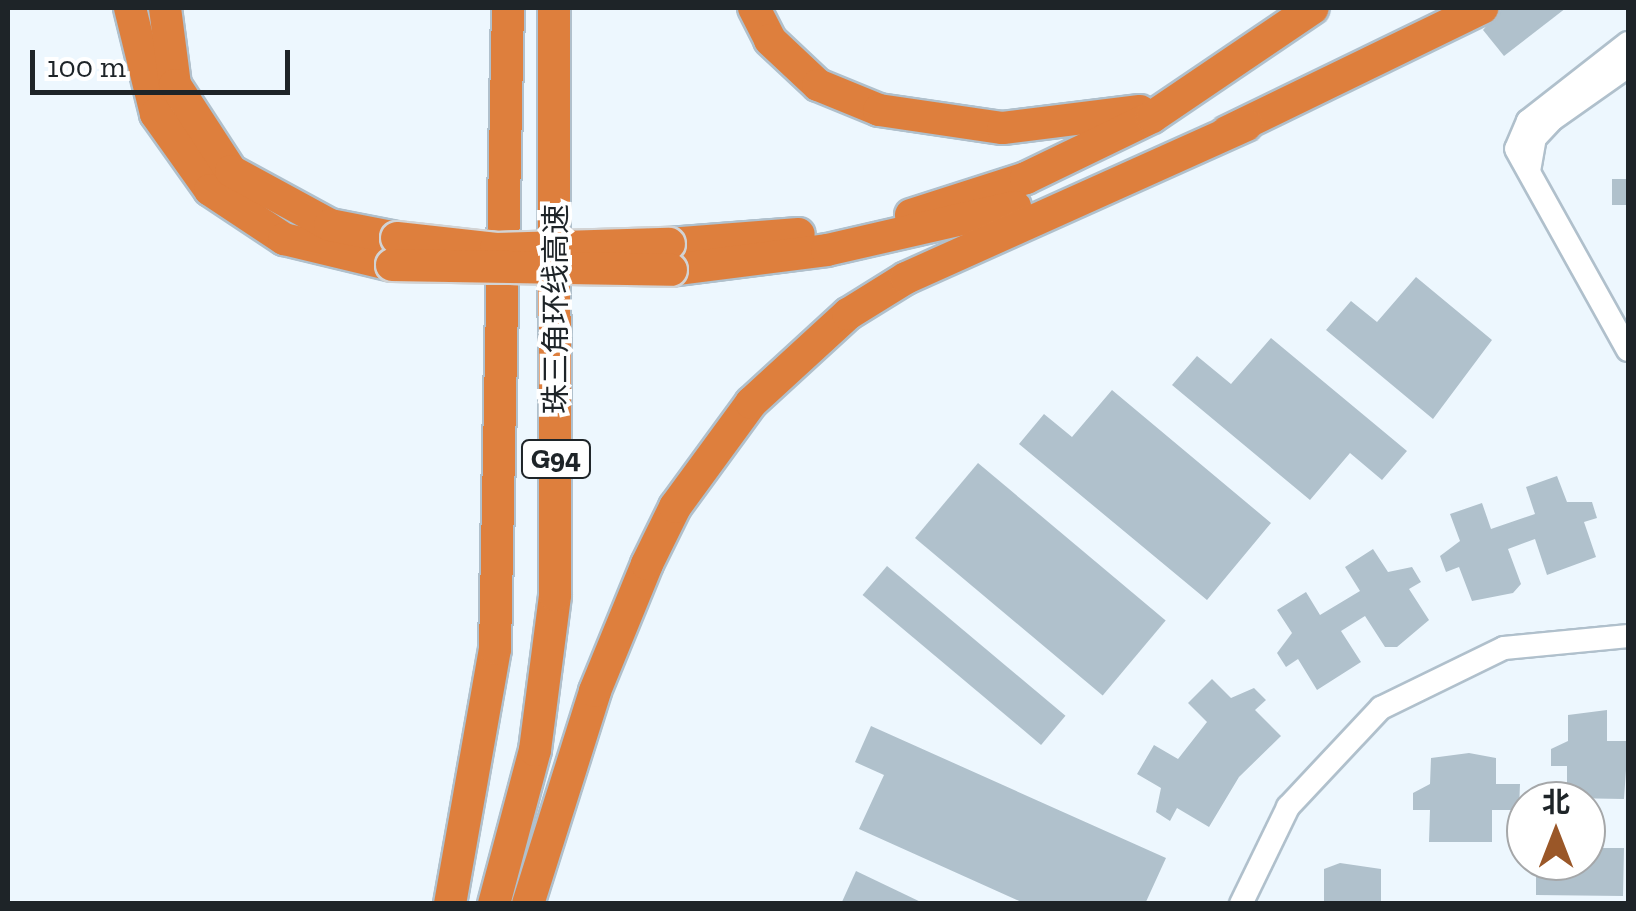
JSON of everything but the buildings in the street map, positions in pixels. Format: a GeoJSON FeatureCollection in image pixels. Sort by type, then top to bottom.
{"type":"FeatureCollection","features":[{"type":"Feature","properties":{"kind":"highway"},"geometry":{"type":"LineString","coordinates":[[130,8],[156,114],[210,190],[284,239],[394,252],[516,249],[670,257],[975,220],[1246,125]]}},
{"type":"Feature","properties":{"kind":"highway"},"geometry":{"type":"LineString","coordinates":[[165,8],[175,85],[231,170],[330,225],[394,252]]}},
{"type":"Feature","properties":{"kind":"highway"},"geometry":{"type":"LineString","coordinates":[[485,8],[508,131]]}},
{"type":"Feature","properties":{"kind":"highway","name":"珠三角环线高速"},"geometry":{"type":"LineString","coordinates":[[450,904],[496,650],[508,8]]}},
{"type":"Feature","properties":{"kind":"highway","name":"珠三角环线高速"},"geometry":{"type":"LineString","coordinates":[[494,904],[535,750],[554,595],[554,8]]}},
{"type":"Feature","properties":{"kind":"highway"},"geometry":{"type":"LineString","coordinates":[[754,8],[770,40],[818,84],[937,124],[1003,128],[1169,105]]}},
{"type":"Feature","properties":{"kind":"highway"},"geometry":{"type":"LineString","coordinates":[[670,257],[903,217],[1026,178],[1169,105],[1313,8]]}},
{"type":"Feature","properties":{"kind":"highway"},"geometry":{"type":"LineString","coordinates":[[528,904],[595,691],[647,564],[676,507],[751,403],[848,314],[906,278],[1246,125],[1482,8]]}},
{"type":"Feature","properties":{"kind":"street"},"geometry":{"type":"LineString","coordinates":[[1628,44],[1520,130],[1517,161],[1628,350]]}},
{"type":"Feature","properties":{"kind":"street"},"geometry":{"type":"LineString","coordinates":[[1536,193],[1527,164],[1535,138],[1628,66]]}},
{"type":"Feature","properties":{"kind":"street"},"geometry":{"type":"LineString","coordinates":[[1241,904],[1288,807],[1381,708],[1504,648],[1628,636]]}}]}
